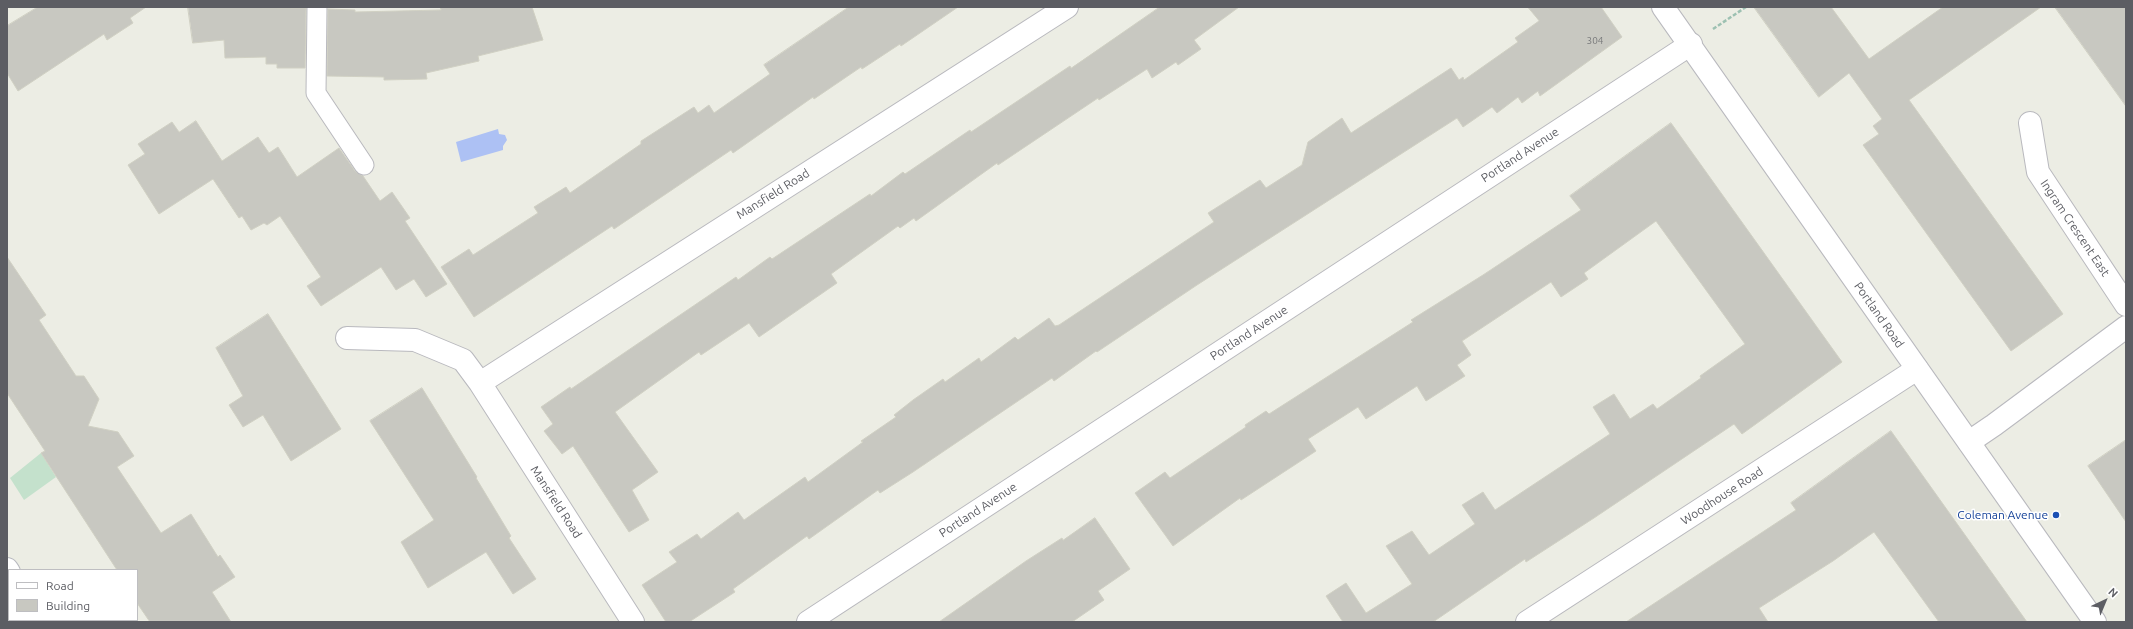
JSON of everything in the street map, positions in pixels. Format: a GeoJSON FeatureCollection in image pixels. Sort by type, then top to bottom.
{"type":"FeatureCollection","features":[{"type":"Feature","properties":{"kind":"street","name":"Mansfield Road"},"geometry":{"type":"LineString","coordinates":[[480,383],[1067,7]]}},
{"type":"Feature","properties":{"kind":"street","name":"Portland Road"},"geometry":{"type":"LineString","coordinates":[[1663,7],[1691,44],[1917,369],[2096,622]]}},
{"type":"Feature","properties":{"kind":"street","name":"Portland Avenue"},"geometry":{"type":"LineString","coordinates":[[808,622],[1691,44]]}},
{"type":"Feature","properties":{"kind":"street","name":"Ingram Crescent East"},"geometry":{"type":"LineString","coordinates":[[2030,123],[2038,172],[2126,305]]}},
{"type":"Feature","properties":{"kind":"street"},"geometry":{"type":"LineString","coordinates":[[1969,442],[2126,327]]}},
{"type":"Feature","properties":{"kind":"street","name":"Mansfield Road"},"geometry":{"type":"LineString","coordinates":[[347,338],[415,340],[464,360],[633,622]]}},
{"type":"Feature","properties":{"kind":"street","name":"Woodhouse Road"},"geometry":{"type":"LineString","coordinates":[[1527,622],[1917,369]]}},
{"type":"Feature","properties":{"kind":"lane"},"geometry":{"type":"LineString","coordinates":[[317,7],[316,93],[364,165]]}},
{"type":"Feature","properties":{"kind":"path"},"geometry":{"type":"LineString","coordinates":[[1691,44],[1746,7]]}},
{"type":"Feature","properties":{"kind":"green space"},"geometry":{"type":"Polygon","coordinates":[[[41,453],[56,477],[24,500],[10,478],[41,453]]]}},
{"type":"Feature","properties":{"kind":"water"},"geometry":{"type":"Polygon","coordinates":[[[498,129],[499,134],[505,135],[507,140],[503,146],[503,150],[461,162],[456,142],[498,129]]]}},
{"type":"Feature","properties":{"kind":"building"},"geometry":{"type":"Polygon","coordinates":[[[38,7],[146,7],[130,18],[133,23],[107,40],[104,34],[18,91],[7,73],[7,26],[38,7]]]}},
{"type":"Feature","properties":{"kind":"building"},"geometry":{"type":"Polygon","coordinates":[[[188,7],[306,8],[305,68],[277,68],[277,64],[266,64],[266,57],[225,58],[224,40],[193,43],[188,7]]]}},
{"type":"Feature","properties":{"kind":"building"},"geometry":{"type":"Polygon","coordinates":[[[440,7],[532,7],[543,40],[478,56],[479,61],[426,73],[427,79],[384,80],[384,77],[327,76],[328,9],[355,10],[355,12],[441,10],[440,7]]]}},
{"type":"Feature","properties":{"kind":"building"},"geometry":{"type":"Polygon","coordinates":[[[849,7],[958,7],[901,46],[900,44],[862,69],[861,67],[814,99],[813,97],[733,153],[731,150],[614,229],[612,226],[474,317],[441,267],[469,249],[473,255],[538,213],[534,207],[566,187],[570,193],[641,144],[641,141],[694,107],[698,113],[709,105],[714,113],[770,74],[764,65],[849,7]]]}},
{"type":"Feature","properties":{"kind":"building"},"geometry":{"type":"Polygon","coordinates":[[[1160,7],[1239,7],[1194,40],[1201,49],[1178,65],[1176,62],[1152,78],[1147,69],[1099,100],[1098,98],[998,165],[997,163],[916,221],[914,218],[900,228],[898,226],[831,274],[837,283],[759,337],[749,323],[701,355],[699,352],[615,412],[658,472],[632,490],[649,520],[629,532],[573,446],[562,454],[544,431],[553,424],[541,407],[570,387],[571,389],[736,277],[738,280],[770,257],[772,259],[870,194],[871,196],[903,172],[905,174],[970,130],[971,132],[1070,66],[1071,68],[1160,7]]]}},
{"type":"Feature","properties":{"kind":"building"},"geometry":{"type":"Polygon","coordinates":[[[1528,7],[1601,7],[1622,37],[1540,96],[1538,91],[1522,103],[1518,97],[1497,113],[1492,107],[1463,127],[1457,118],[1197,285],[1097,352],[1096,351],[1054,381],[1052,378],[913,472],[880,493],[878,490],[809,539],[807,536],[733,589],[735,592],[689,622],[666,622],[642,585],[677,562],[669,552],[697,534],[701,539],[738,512],[744,520],[805,477],[808,482],[863,442],[861,441],[896,417],[894,415],[913,400],[943,379],[945,382],[979,358],[981,362],[1015,337],[1018,340],[1049,318],[1055,326],[1059,325],[1214,222],[1208,213],[1260,180],[1266,188],[1302,165],[1308,142],[1342,118],[1351,133],[1451,68],[1459,80],[1463,77],[1464,80],[1518,42],[1515,38],[1539,21],[1528,7]]]}},
{"type":"Feature","properties":{"kind":"building"},"geometry":{"type":"Polygon","coordinates":[[[1754,7],[1831,7],[1869,59],[1943,7],[2041,7],[1909,100],[2063,314],[2011,351],[1863,145],[1879,134],[1873,126],[1882,119],[1849,73],[1819,97],[1754,7]]]}},
{"type":"Feature","properties":{"kind":"building"},"geometry":{"type":"Polygon","coordinates":[[[2055,7],[2126,7],[2126,106],[2055,7]]]}},
{"type":"Feature","properties":{"kind":"building"},"geometry":{"type":"Polygon","coordinates":[[[196,121],[222,161],[258,137],[269,153],[278,147],[297,177],[339,148],[355,171],[363,176],[380,201],[392,192],[410,218],[405,221],[447,284],[426,297],[414,279],[396,290],[381,267],[321,306],[307,286],[321,277],[280,216],[267,225],[264,223],[251,230],[242,216],[239,218],[213,179],[159,214],[128,165],[145,154],[138,144],[172,122],[179,132],[196,121]]]}},
{"type":"Feature","properties":{"kind":"building"},"geometry":{"type":"Polygon","coordinates":[[[1671,123],[1842,362],[1742,434],[1734,424],[1526,562],[1525,559],[1433,622],[1343,622],[1326,596],[1346,583],[1366,613],[1412,584],[1386,546],[1412,531],[1429,555],[1475,524],[1462,505],[1483,492],[1495,510],[1610,434],[1593,407],[1614,394],[1630,419],[1653,404],[1657,409],[1701,378],[1700,376],[1745,344],[1656,221],[1584,273],[1588,279],[1561,297],[1551,282],[1462,341],[1471,355],[1457,365],[1465,376],[1426,401],[1417,386],[1366,419],[1358,407],[1308,439],[1316,451],[1241,500],[1240,498],[1173,546],[1135,493],[1165,472],[1170,478],[1246,427],[1245,425],[1266,411],[1269,414],[1413,322],[1411,320],[1483,275],[1581,210],[1570,196],[1671,123]]]}},
{"type":"Feature","properties":{"kind":"building"},"geometry":{"type":"Polygon","coordinates":[[[7,257],[46,315],[39,320],[76,376],[84,376],[99,399],[88,426],[118,432],[134,456],[117,467],[161,533],[191,514],[218,557],[220,555],[235,577],[212,592],[231,622],[150,622],[138,604],[138,569],[116,569],[41,453],[45,451],[7,393],[7,257]]]}},
{"type":"Feature","properties":{"kind":"building"},"geometry":{"type":"Polygon","coordinates":[[[268,314],[341,429],[291,461],[263,415],[243,427],[229,405],[243,396],[216,348],[268,314]]]}},
{"type":"Feature","properties":{"kind":"building"},"geometry":{"type":"Polygon","coordinates":[[[422,388],[477,477],[476,478],[511,536],[509,538],[536,579],[513,594],[486,552],[428,588],[401,542],[434,520],[370,421],[422,388]]]}},
{"type":"Feature","properties":{"kind":"building"},"geometry":{"type":"Polygon","coordinates":[[[1891,431],[2027,622],[1939,622],[1874,532],[1833,561],[1759,608],[1768,622],[1626,622],[1796,510],[1791,503],[1891,431]]]}},
{"type":"Feature","properties":{"kind":"building"},"geometry":{"type":"Polygon","coordinates":[[[2126,440],[2126,522],[2088,466],[2126,440]]]}},
{"type":"Feature","properties":{"kind":"building"},"geometry":{"type":"Polygon","coordinates":[[[1095,518],[1130,569],[1098,591],[1104,600],[1072,622],[939,622],[1026,561],[1062,538],[1063,540],[1095,518]]]}},
{"type":"Feature","properties":{"kind":"place","name":"Coleman Avenue"},"geometry":{"type":"Point","coordinates":[2056,515]}}]}
